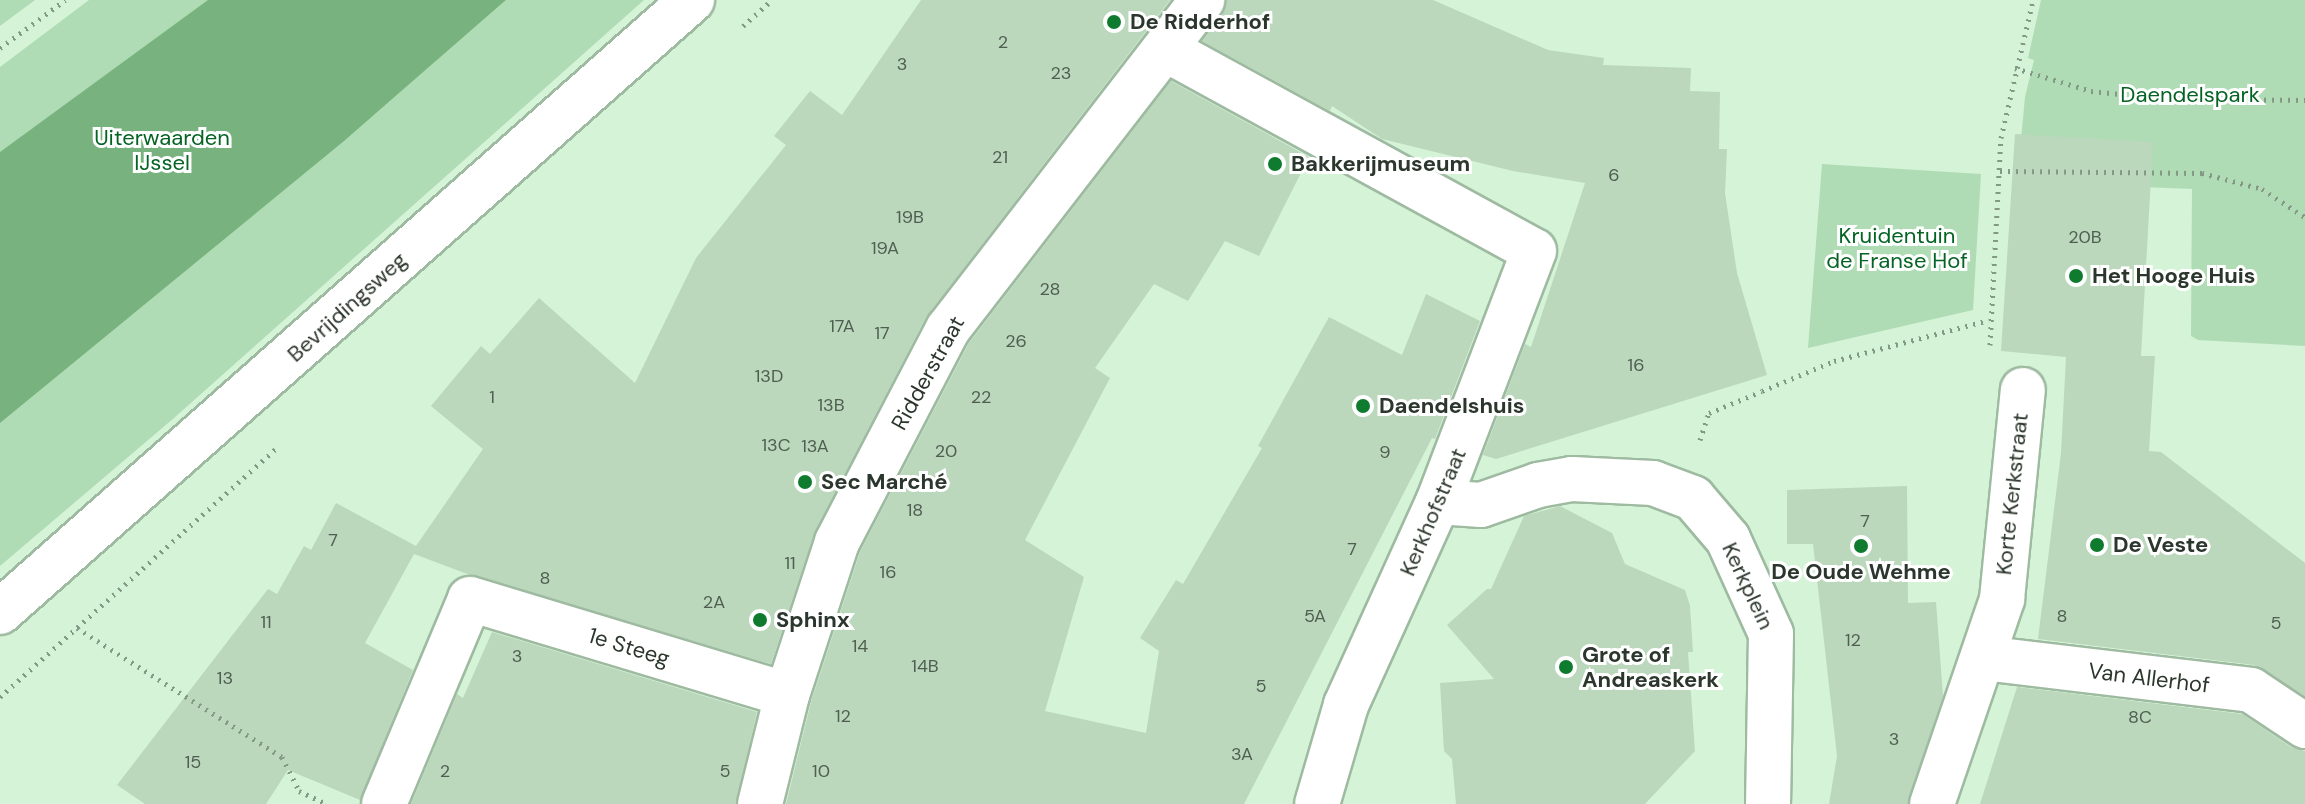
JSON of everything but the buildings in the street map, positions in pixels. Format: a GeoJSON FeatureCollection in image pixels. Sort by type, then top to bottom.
{"type":"FeatureCollection","features":[{"type":"Feature","properties":{"kind":"street","name":"Bevrijdingsweg"},"geometry":{"type":"LineString","coordinates":[[0,612],[692,0]]}},
{"type":"Feature","properties":{"kind":"street","name":"Ridderstraat"},"geometry":{"type":"LineString","coordinates":[[760,804],[787,695],[837,542],[948,329],[1130,92],[1167,50],[1202,0]]}},
{"type":"Feature","properties":{"kind":"street","name":"Kerkhofstraat"},"geometry":{"type":"LineString","coordinates":[[1167,50],[1534,251],[1438,502],[1346,705],[1317,804]]}},
{"type":"Feature","properties":{"kind":"street","name":"Korte Kerkstraat"},"geometry":{"type":"LineString","coordinates":[[1932,804],[2002,599],[2023,390]]}},
{"type":"Feature","properties":{"kind":"street","name":"Kerkplein"},"geometry":{"type":"LineString","coordinates":[[1438,502],[1481,505],[1538,485],[1572,479],[1624,479],[1653,483],[1693,498],[1728,539],[1771,634],[1768,804]]}},
{"type":"Feature","properties":{"kind":"street","name":"1e Steeg"},"geometry":{"type":"LineString","coordinates":[[384,804],[470,599],[787,695]]}},
{"type":"Feature","properties":{"kind":"street","name":"Van Allerhof"},"geometry":{"type":"LineString","coordinates":[[1983,658],[2251,690],[2305,726]]}},
{"type":"Feature","properties":{"kind":"path"},"geometry":{"type":"LineString","coordinates":[[0,48],[65,0]]}},
{"type":"Feature","properties":{"kind":"path","name":"Korte Kerkstraat"},"geometry":{"type":"LineString","coordinates":[[2023,390],[1991,366],[1989,320],[2001,138],[2033,0]]}},
{"type":"Feature","properties":{"kind":"path"},"geometry":{"type":"LineString","coordinates":[[2015,68],[2091,91],[2168,99],[2305,100]]}},
{"type":"Feature","properties":{"kind":"path"},"geometry":{"type":"LineString","coordinates":[[2000,171],[2202,173],[2262,189],[2305,217]]}},
{"type":"Feature","properties":{"kind":"path"},"geometry":{"type":"LineString","coordinates":[[1682,494],[1709,413],[1834,361],[1989,320]]}},
{"type":"Feature","properties":{"kind":"path"},"geometry":{"type":"LineString","coordinates":[[77,628],[282,757],[299,791],[328,804]]}},
{"type":"Feature","properties":{"kind":"green space"},"geometry":{"type":"Polygon","coordinates":[[[0,0],[35,0],[0,26],[0,0]]]}},
{"type":"Feature","properties":{"kind":"green space"},"geometry":{"type":"Polygon","coordinates":[[[89,0],[504,0],[344,141],[506,0],[644,0],[174,418],[0,566],[0,67],[89,0]]]}},
{"type":"Feature","properties":{"kind":"green space","name":"Daendelspark"},"geometry":{"type":"Polygon","coordinates":[[[2041,0],[2305,0],[2305,346],[2198,340],[2191,336],[2192,189],[2017,182],[2025,97],[2034,60],[2028,58],[2041,0]]]}},
{"type":"Feature","properties":{"kind":"green space","name":"Kruidentuin de Franse Hof"},"geometry":{"type":"Polygon","coordinates":[[[1822,164],[1981,174],[1973,310],[1808,348],[1822,164]]]}},
{"type":"Feature","properties":{"kind":"shaded area","name":"Uiterwaarden IJssel"},"geometry":{"type":"Polygon","coordinates":[[[208,0],[506,0],[344,141],[0,423],[0,152],[208,0]]]}},
{"type":"Feature","properties":{"kind":"place","name":"De Ridderhof"},"geometry":{"type":"Point","coordinates":[1114,22]}},
{"type":"Feature","properties":{"kind":"place","name":"Bakkerijmuseum"},"geometry":{"type":"Point","coordinates":[1275,164]}},
{"type":"Feature","properties":{"kind":"place","name":"Het Hooge Huis"},"geometry":{"type":"Point","coordinates":[2076,276]}},
{"type":"Feature","properties":{"kind":"place","name":"Daendelshuis"},"geometry":{"type":"Point","coordinates":[1363,406]}},
{"type":"Feature","properties":{"kind":"place","name":"Sec Marché"},"geometry":{"type":"Point","coordinates":[805,482]}},
{"type":"Feature","properties":{"kind":"place","name":"De Veste"},"geometry":{"type":"Point","coordinates":[2097,545]}},
{"type":"Feature","properties":{"kind":"place","name":"De Oude Wehme"},"geometry":{"type":"Point","coordinates":[1861,546]}},
{"type":"Feature","properties":{"kind":"place","name":"Sphinx"},"geometry":{"type":"Point","coordinates":[760,620]}},
{"type":"Feature","properties":{"kind":"place","name":"Grote of Andreaskerk"},"geometry":{"type":"Point","coordinates":[1566,667]}}]}
